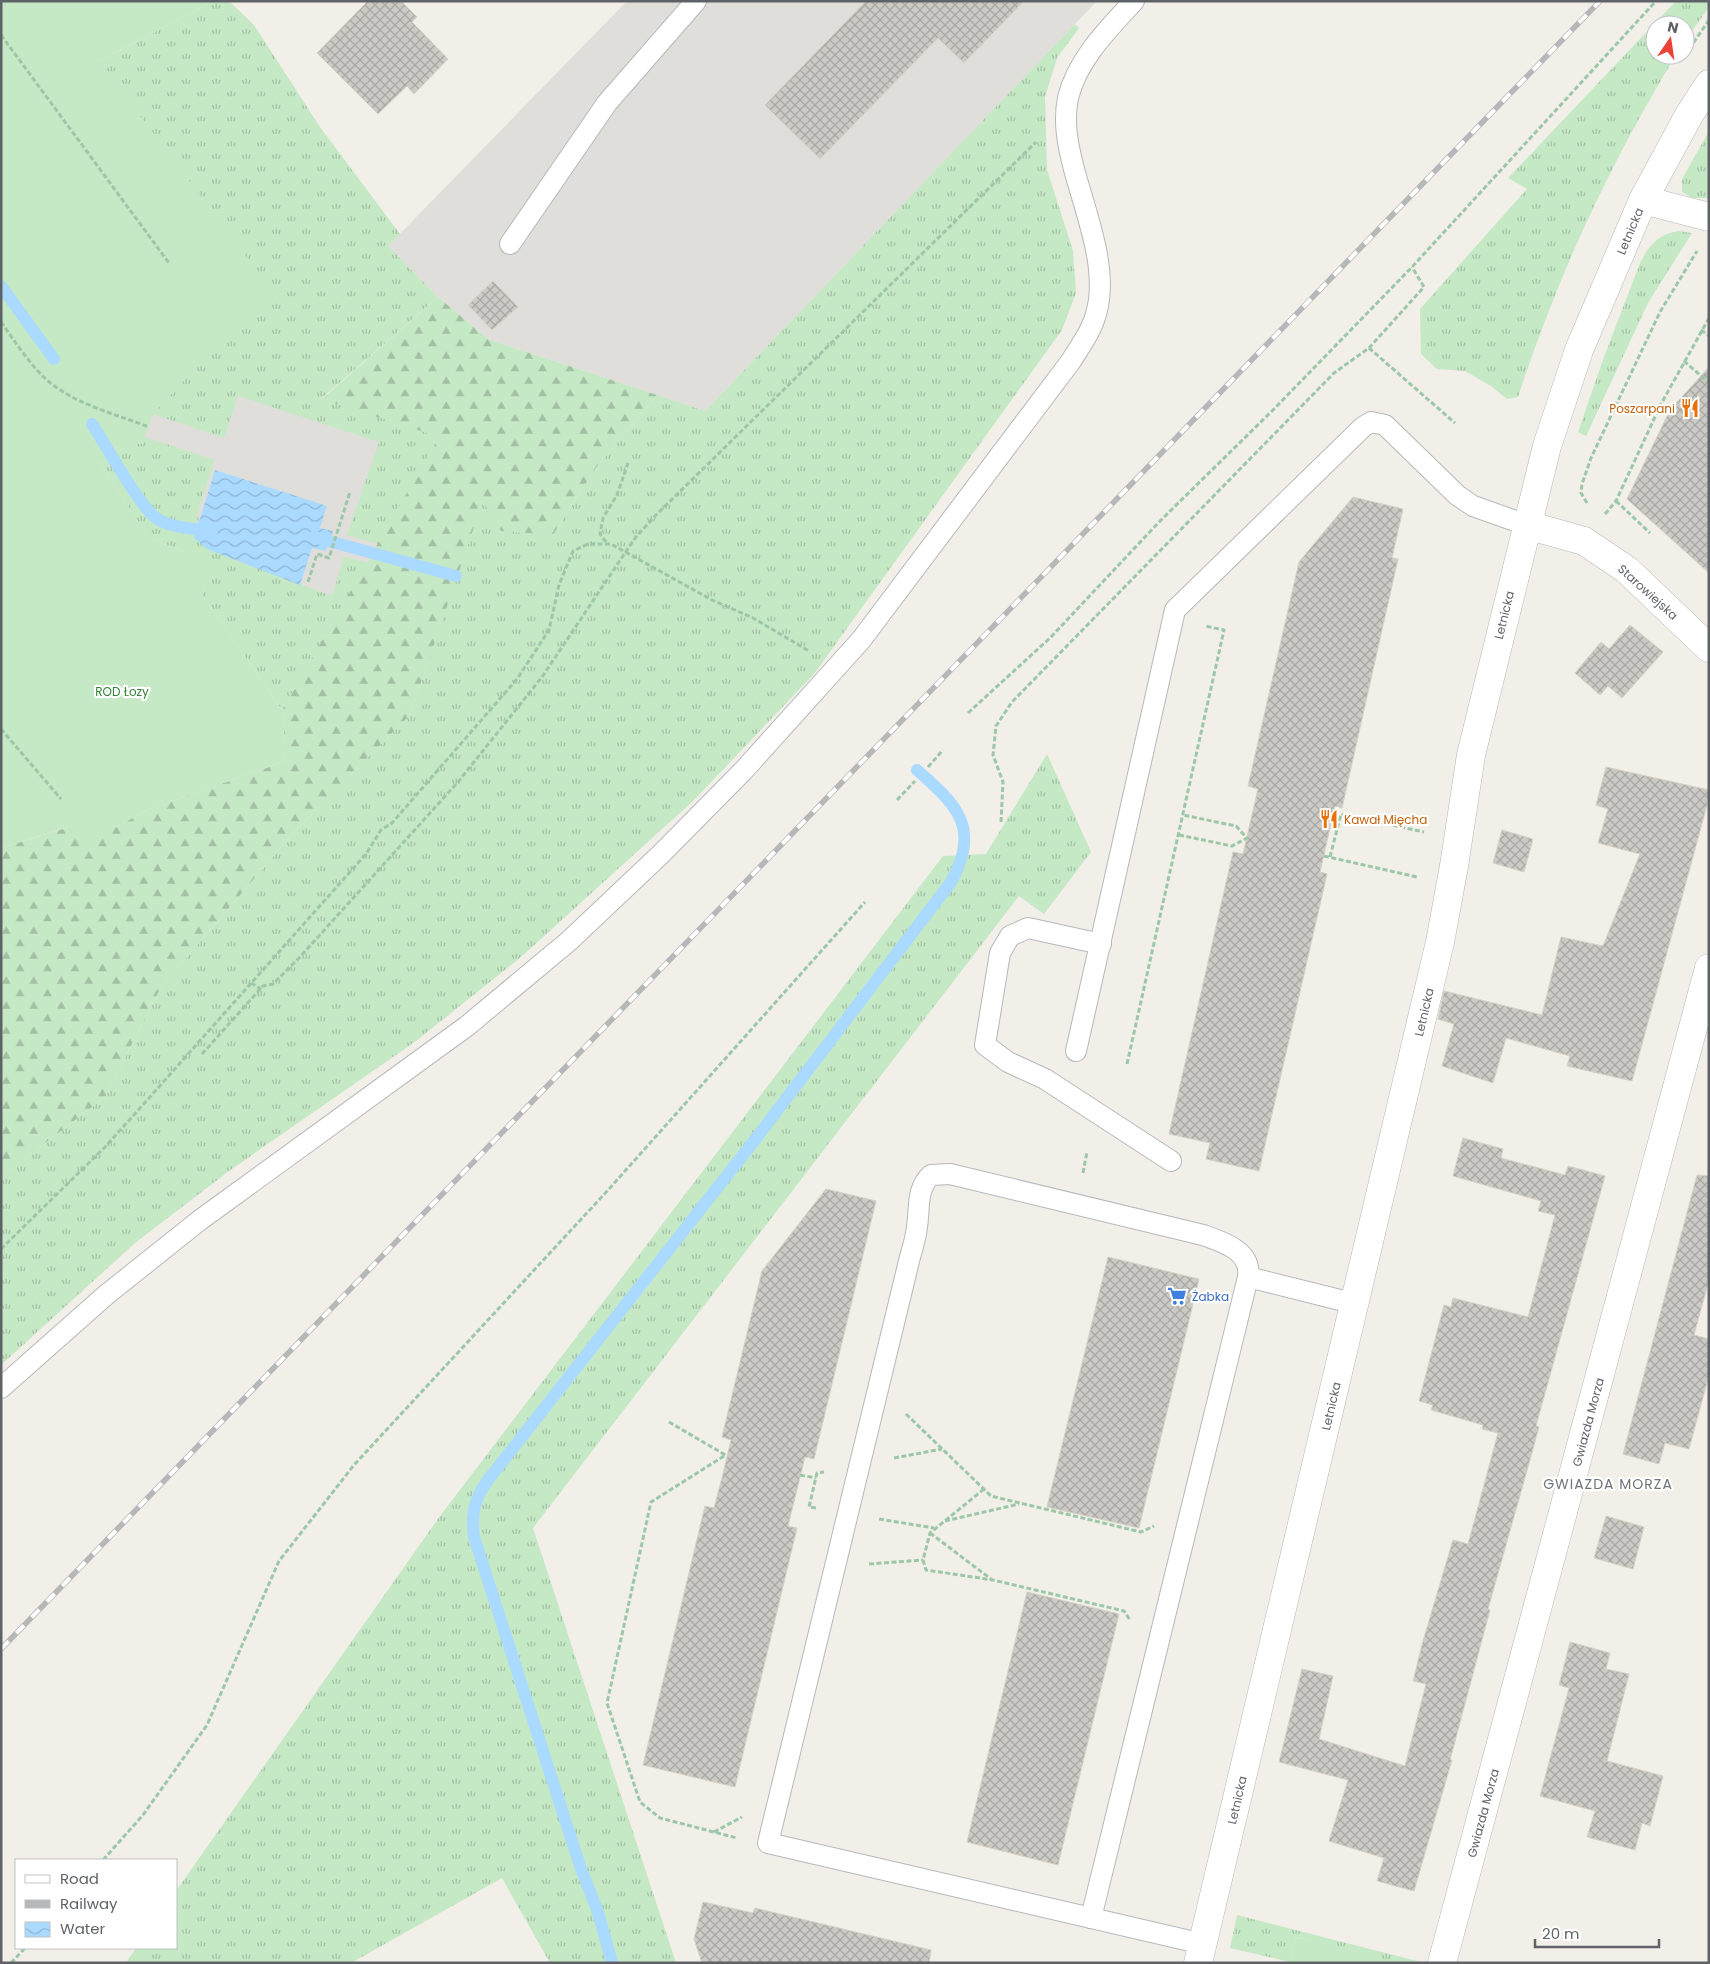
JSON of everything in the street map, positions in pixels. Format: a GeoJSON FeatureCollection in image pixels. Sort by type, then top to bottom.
{"type":"FeatureCollection","features":[{"type":"Feature","properties":{"kind":"street","name":"Letnicka"},"geometry":{"type":"LineString","coordinates":[[1200,1954],[1356,1304],[1440,942],[1471,755],[1547,446],[1579,350],[1643,200],[1689,115],[1709,84]]}},
{"type":"Feature","properties":{"kind":"street"},"geometry":{"type":"LineString","coordinates":[[1643,200],[1709,217]]}},
{"type":"Feature","properties":{"kind":"street","name":"Starowiejska"},"geometry":{"type":"LineString","coordinates":[[1527,525],[1584,541],[1627,570],[1709,648]]}},
{"type":"Feature","properties":{"kind":"street","name":"Gwiazda Morza"},"geometry":{"type":"LineString","coordinates":[[1442,1963],[1709,968]]}},
{"type":"Feature","properties":{"kind":"lane"},"geometry":{"type":"LineString","coordinates":[[510,244],[607,103],[696,1]]}},
{"type":"Feature","properties":{"kind":"lane"},"geometry":{"type":"LineString","coordinates":[[1,1388],[66,1330],[152,1258],[267,1170],[452,1037],[569,941],[703,813],[838,667],[897,594],[1071,361],[1091,326],[1097,311],[1101,285],[1098,261],[1069,148],[1065,122],[1068,97],[1078,72],[1092,50],[1134,1]]}},
{"type":"Feature","properties":{"kind":"lane"},"geometry":{"type":"LineString","coordinates":[[1076,1051],[1175,610],[1363,427],[1372,422],[1385,425],[1445,484],[1473,506],[1527,525]]}},
{"type":"Feature","properties":{"kind":"lane"},"geometry":{"type":"LineString","coordinates":[[1101,944],[1028,928],[1010,936],[1000,953],[985,1045],[1008,1062],[1045,1079],[1171,1161]]}},
{"type":"Feature","properties":{"kind":"lane"},"geometry":{"type":"LineString","coordinates":[[1091,1918],[1248,1277],[1247,1261],[1240,1253],[1203,1235],[950,1174],[931,1175],[920,1190],[917,1227],[768,1843],[1091,1918],[1200,1954]]}},
{"type":"Feature","properties":{"kind":"lane"},"geometry":{"type":"LineString","coordinates":[[1248,1277],[1356,1304]]}},
{"type":"Feature","properties":{"kind":"path"},"geometry":{"type":"LineString","coordinates":[[968,713],[1050,638],[1160,521],[1274,410],[1412,267],[1656,1]]}},
{"type":"Feature","properties":{"kind":"path"},"geometry":{"type":"LineString","coordinates":[[1695,40],[1709,20]]}},
{"type":"Feature","properties":{"kind":"path"},"geometry":{"type":"LineString","coordinates":[[1,36],[169,263]]}},
{"type":"Feature","properties":{"kind":"path"},"geometry":{"type":"LineString","coordinates":[[202,1054],[263,986],[273,984],[298,958],[458,782],[542,677],[627,551],[656,515],[1032,145],[1065,122]]}},
{"type":"Feature","properties":{"kind":"path"},"geometry":{"type":"LineString","coordinates":[[1002,822],[1003,782],[993,755],[996,726],[1012,702],[1334,373],[1369,348],[1424,287],[1412,267]]}},
{"type":"Feature","properties":{"kind":"path"},"geometry":{"type":"LineString","coordinates":[[1602,517],[1616,501],[1684,361],[1709,318]]}},
{"type":"Feature","properties":{"kind":"path"},"geometry":{"type":"LineString","coordinates":[[1,322],[46,380],[64,392],[85,402],[149,427]]}},
{"type":"Feature","properties":{"kind":"path"},"geometry":{"type":"LineString","coordinates":[[1701,330],[1709,336]]}},
{"type":"Feature","properties":{"kind":"path"},"geometry":{"type":"LineString","coordinates":[[1369,348],[1455,423]]}},
{"type":"Feature","properties":{"kind":"path"},"geometry":{"type":"LineString","coordinates":[[1684,361],[1709,383]]}},
{"type":"Feature","properties":{"kind":"path"},"geometry":{"type":"LineString","coordinates":[[606,542],[600,534],[603,518],[616,495],[628,463]]}},
{"type":"Feature","properties":{"kind":"path"},"geometry":{"type":"LineString","coordinates":[[308,582],[317,554],[328,558],[350,492]]}},
{"type":"Feature","properties":{"kind":"path"},"geometry":{"type":"LineString","coordinates":[[1616,501],[1650,533]]}},
{"type":"Feature","properties":{"kind":"path"},"geometry":{"type":"LineString","coordinates":[[1,1250],[106,1147],[366,854],[381,830],[392,823],[517,679],[549,630],[559,585],[574,551],[588,544],[606,542],[627,551],[712,600],[753,618],[838,667]]}},
{"type":"Feature","properties":{"kind":"path"},"geometry":{"type":"LineString","coordinates":[[1128,1064],[1224,630],[1174,619]]}},
{"type":"Feature","properties":{"kind":"path"},"geometry":{"type":"LineString","coordinates":[[1,729],[61,799]]}},
{"type":"Feature","properties":{"kind":"path"},"geometry":{"type":"LineString","coordinates":[[928,766],[943,750]]}},
{"type":"Feature","properties":{"kind":"path"},"geometry":{"type":"LineString","coordinates":[[897,800],[915,781]]}},
{"type":"Feature","properties":{"kind":"path"},"geometry":{"type":"LineString","coordinates":[[1330,857],[1341,814],[1429,833]]}},
{"type":"Feature","properties":{"kind":"path"},"geometry":{"type":"LineString","coordinates":[[1179,835],[1232,846],[1247,838],[1236,826],[1183,815]]}},
{"type":"Feature","properties":{"kind":"path"},"geometry":{"type":"LineString","coordinates":[[1324,856],[1422,878]]}},
{"type":"Feature","properties":{"kind":"path"},"geometry":{"type":"LineString","coordinates":[[104,1859],[143,1815],[207,1725],[279,1561],[354,1465],[610,1189],[865,902]]}},
{"type":"Feature","properties":{"kind":"path"},"geometry":{"type":"LineString","coordinates":[[251,983],[261,988]]}},
{"type":"Feature","properties":{"kind":"path"},"geometry":{"type":"LineString","coordinates":[[878,1387],[992,1496],[1141,1532],[1164,1521],[1187,1527]]}},
{"type":"Feature","properties":{"kind":"path"},"geometry":{"type":"LineString","coordinates":[[669,1422],[725,1456],[651,1502],[607,1704],[640,1802],[660,1818],[754,1842],[768,1843]]}},
{"type":"Feature","properties":{"kind":"path"},"geometry":{"type":"LineString","coordinates":[[800,1475],[816,1478]]}},
{"type":"Feature","properties":{"kind":"path"},"geometry":{"type":"LineString","coordinates":[[984,1489],[930,1533],[923,1560],[926,1570],[993,1580],[1124,1611],[1139,1635],[1159,1640]]}},
{"type":"Feature","properties":{"kind":"path"},"geometry":{"type":"LineString","coordinates":[[944,1522],[1020,1504]]}},
{"type":"Feature","properties":{"kind":"path"},"geometry":{"type":"LineString","coordinates":[[930,1533],[993,1580]]}},
{"type":"Feature","properties":{"kind":"path"},"geometry":{"type":"LineString","coordinates":[[835,1566],[923,1560]]}},
{"type":"Feature","properties":{"kind":"path"},"geometry":{"type":"LineString","coordinates":[[11,1963],[24,1949]]}},
{"type":"Feature","properties":{"kind":"shaded area"},"geometry":{"type":"Polygon","coordinates":[[[627,1],[1097,1],[705,411],[488,339],[438,297],[388,246],[627,1]]]}},
{"type":"Feature","properties":{"kind":"shaded area"},"geometry":{"type":"Polygon","coordinates":[[[204,359],[439,437],[282,710],[122,443],[204,359]]]}},
{"type":"Feature","properties":{"kind":"green space","name":"ROD Łozy"},"geometry":{"type":"Polygon","coordinates":[[[1,1],[214,1],[99,61],[273,292],[204,359],[153,414],[142,444],[122,443],[100,464],[149,538],[214,563],[203,589],[203,596],[282,710],[286,761],[147,810],[109,831],[80,843],[68,827],[1,848],[1,1]]]}},
{"type":"Feature","properties":{"kind":"green space"},"geometry":{"type":"Polygon","coordinates":[[[214,1],[229,1],[254,25],[320,127],[400,234],[388,246],[438,297],[322,398],[439,437],[378,544],[347,535],[379,442],[238,396],[224,438],[153,414],[204,359],[99,61],[214,1]]]}},
{"type":"Feature","properties":{"kind":"green space"},"geometry":{"type":"Polygon","coordinates":[[[1676,1],[1709,1],[1709,7],[1695,27],[1695,15],[1663,15],[1676,1]]]}},
{"type":"Feature","properties":{"kind":"green space"},"geometry":{"type":"Polygon","coordinates":[[[1075,24],[1079,28],[1057,58],[1045,97],[1047,170],[1073,251],[1076,293],[1062,330],[814,674],[693,801],[521,957],[416,1041],[229,1171],[135,1243],[1,1365],[1,1177],[105,1097],[161,987],[295,831],[410,715],[483,500],[553,535],[595,469],[657,395],[705,411],[1075,24]]]}},
{"type":"Feature","properties":{"kind":"green space"},"geometry":{"type":"Polygon","coordinates":[[[1645,34],[1645,65],[1670,65],[1607,179],[1587,222],[1550,308],[1518,397],[1507,399],[1491,386],[1465,371],[1437,369],[1421,354],[1420,309],[1527,189],[1508,178],[1645,34]]]}},
{"type":"Feature","properties":{"kind":"green space"},"geometry":{"type":"Polygon","coordinates":[[[1709,131],[1709,198],[1692,198],[1682,192],[1682,179],[1709,131]]]}},
{"type":"Feature","properties":{"kind":"green space"},"geometry":{"type":"Polygon","coordinates":[[[1672,232],[1692,233],[1648,303],[1586,436],[1578,432],[1640,263],[1655,241],[1672,232]]]}},
{"type":"Feature","properties":{"kind":"green space"},"geometry":{"type":"Polygon","coordinates":[[[438,297],[488,339],[657,395],[595,469],[553,535],[501,531],[483,501],[410,715],[295,831],[161,987],[105,1097],[1,1177],[1,848],[69,827],[109,831],[147,810],[286,761],[282,710],[439,437],[322,399],[438,297]]]}},
{"type":"Feature","properties":{"kind":"green space"},"geometry":{"type":"Polygon","coordinates":[[[145,437],[215,460],[196,516],[199,518],[195,530],[207,549],[332,596],[344,556],[367,563],[282,710],[203,596],[203,589],[214,563],[149,538],[100,464],[122,443],[142,444],[145,437]]]}},
{"type":"Feature","properties":{"kind":"green space"},"geometry":{"type":"Polygon","coordinates":[[[1047,754],[1091,852],[1044,914],[1019,896],[533,1528],[676,1963],[550,1963],[502,1878],[351,1963],[126,1963],[135,1949],[178,1949],[178,1888],[440,1516],[943,856],[986,854],[1047,754]]]}},
{"type":"Feature","properties":{"kind":"green space"},"geometry":{"type":"Polygon","coordinates":[[[1237,1915],[1421,1962],[1360,1963],[1362,1953],[1296,1937],[1290,1962],[1230,1948],[1237,1915]]]}},
{"type":"Feature","properties":{"kind":"green space"},"geometry":{"type":"Polygon","coordinates":[[[1296,1937],[1363,1953],[1360,1963],[1290,1963],[1296,1937]]]}},
{"type":"Feature","properties":{"kind":"water"},"geometry":{"type":"Polygon","coordinates":[[[215,470],[327,506],[320,528],[333,531],[326,551],[312,548],[300,585],[207,549],[194,538],[215,470]]]}},
{"type":"Feature","properties":{"kind":"building"},"geometry":{"type":"Polygon","coordinates":[[[368,1],[401,1],[417,17],[412,22],[448,59],[414,94],[407,86],[378,114],[317,53],[368,1]]]}},
{"type":"Feature","properties":{"kind":"building"},"geometry":{"type":"Polygon","coordinates":[[[866,1],[1024,1],[964,63],[938,38],[820,159],[765,105],[866,1]]]}},
{"type":"Feature","properties":{"kind":"building"},"geometry":{"type":"Polygon","coordinates":[[[493,281],[518,307],[492,330],[468,305],[493,281]]]}},
{"type":"Feature","properties":{"kind":"building"},"geometry":{"type":"Polygon","coordinates":[[[1709,367],[1709,573],[1627,499],[1670,410],[1709,367]]]}},
{"type":"Feature","properties":{"kind":"building"},"geometry":{"type":"Polygon","coordinates":[[[1353,497],[1403,509],[1392,558],[1398,559],[1342,808],[1335,806],[1320,872],[1327,874],[1259,1171],[1206,1159],[1210,1143],[1169,1134],[1233,852],[1243,854],[1258,789],[1248,786],[1299,562],[1353,497]]]}},
{"type":"Feature","properties":{"kind":"building"},"geometry":{"type":"Polygon","coordinates":[[[1630,625],[1663,652],[1622,698],[1608,686],[1600,695],[1575,673],[1601,642],[1609,649],[1630,625]]]}},
{"type":"Feature","properties":{"kind":"building"},"geometry":{"type":"Polygon","coordinates":[[[1606,767],[1709,790],[1709,798],[1632,1081],[1567,1066],[1570,1056],[1506,1038],[1493,1083],[1442,1066],[1454,1024],[1438,1019],[1444,991],[1542,1015],[1561,937],[1603,946],[1640,854],[1598,843],[1608,809],[1596,805],[1606,767]]]}},
{"type":"Feature","properties":{"kind":"building"},"geometry":{"type":"Polygon","coordinates":[[[1502,830],[1533,839],[1524,872],[1493,863],[1502,830]]]}},
{"type":"Feature","properties":{"kind":"building"},"geometry":{"type":"Polygon","coordinates":[[[1463,1138],[1503,1149],[1501,1158],[1565,1175],[1568,1166],[1605,1176],[1536,1426],[1539,1427],[1488,1609],[1490,1610],[1450,1760],[1452,1760],[1414,1891],[1377,1881],[1384,1858],[1329,1841],[1348,1780],[1279,1762],[1302,1669],[1333,1676],[1319,1739],[1405,1766],[1426,1684],[1413,1681],[1423,1641],[1453,1540],[1468,1544],[1498,1433],[1482,1429],[1483,1425],[1431,1410],[1433,1405],[1419,1401],[1444,1305],[1451,1307],[1453,1298],[1528,1317],[1555,1215],[1538,1211],[1541,1201],[1453,1176],[1463,1138]]]}},
{"type":"Feature","properties":{"kind":"building"},"geometry":{"type":"Polygon","coordinates":[[[1697,1175],[1709,1176],[1709,1280],[1694,1335],[1709,1339],[1709,1375],[1689,1449],[1665,1443],[1659,1464],[1623,1454],[1697,1175]]]}},
{"type":"Feature","properties":{"kind":"building"},"geometry":{"type":"Polygon","coordinates":[[[826,1189],[876,1201],[814,1459],[805,1457],[788,1526],[797,1528],[735,1787],[643,1765],[705,1506],[714,1508],[723,1474],[731,1440],[722,1437],[762,1271],[826,1189]]]}},
{"type":"Feature","properties":{"kind":"building"},"geometry":{"type":"Polygon","coordinates":[[[1108,1257],[1199,1279],[1139,1528],[1047,1507],[1108,1257]]]}},
{"type":"Feature","properties":{"kind":"building"},"geometry":{"type":"Polygon","coordinates":[[[1606,1516],[1644,1527],[1633,1569],[1594,1558],[1606,1516]]]}},
{"type":"Feature","properties":{"kind":"building"},"geometry":{"type":"Polygon","coordinates":[[[1027,1592],[1119,1614],[1058,1865],[967,1842],[1027,1592]]]}},
{"type":"Feature","properties":{"kind":"building"},"geometry":{"type":"Polygon","coordinates":[[[1570,1642],[1610,1653],[1606,1669],[1629,1674],[1607,1761],[1663,1776],[1650,1826],[1642,1823],[1635,1850],[1587,1837],[1595,1811],[1540,1796],[1569,1688],[1559,1685],[1570,1642]]]}},
{"type":"Feature","properties":{"kind":"building"},"geometry":{"type":"Polygon","coordinates":[[[703,1902],[753,1913],[755,1908],[931,1950],[929,1963],[702,1963],[694,1939],[703,1902]]]}},
{"type":"Feature","properties":{"kind":"waterway"},"geometry":{"type":"LineString","coordinates":[[1,286],[54,359]]}},
{"type":"Feature","properties":{"kind":"waterway"},"geometry":{"type":"LineString","coordinates":[[92,424],[132,488],[156,518],[176,526],[212,531]]}},
{"type":"Feature","properties":{"kind":"waterway"},"geometry":{"type":"LineString","coordinates":[[314,537],[456,576]]}},
{"type":"Feature","properties":{"kind":"waterway"},"geometry":{"type":"LineString","coordinates":[[612,1963],[598,1912],[580,1866],[474,1537],[473,1514],[479,1494],[488,1480],[754,1141],[951,882],[960,863],[964,847],[964,832],[960,819],[953,807],[917,770]]}},
{"type":"Feature","properties":{"kind":"railway"},"geometry":{"type":"LineString","coordinates":[[1,1649],[1600,1]]}},
{"type":"Feature","properties":{"kind":"place","name":"Poszarpani"},"geometry":{"type":"Point","coordinates":[1690,408]}},
{"type":"Feature","properties":{"kind":"place","name":"Kawał Mięcha"},"geometry":{"type":"Point","coordinates":[1329,819]}},
{"type":"Feature","properties":{"kind":"place","name":"Żabka"},"geometry":{"type":"Point","coordinates":[1177,1296]}},
{"type":"Feature","properties":{"kind":"district","name":"GWIAZDA MORZA"},"geometry":{"type":"Point","coordinates":[1608,1484]}}]}
